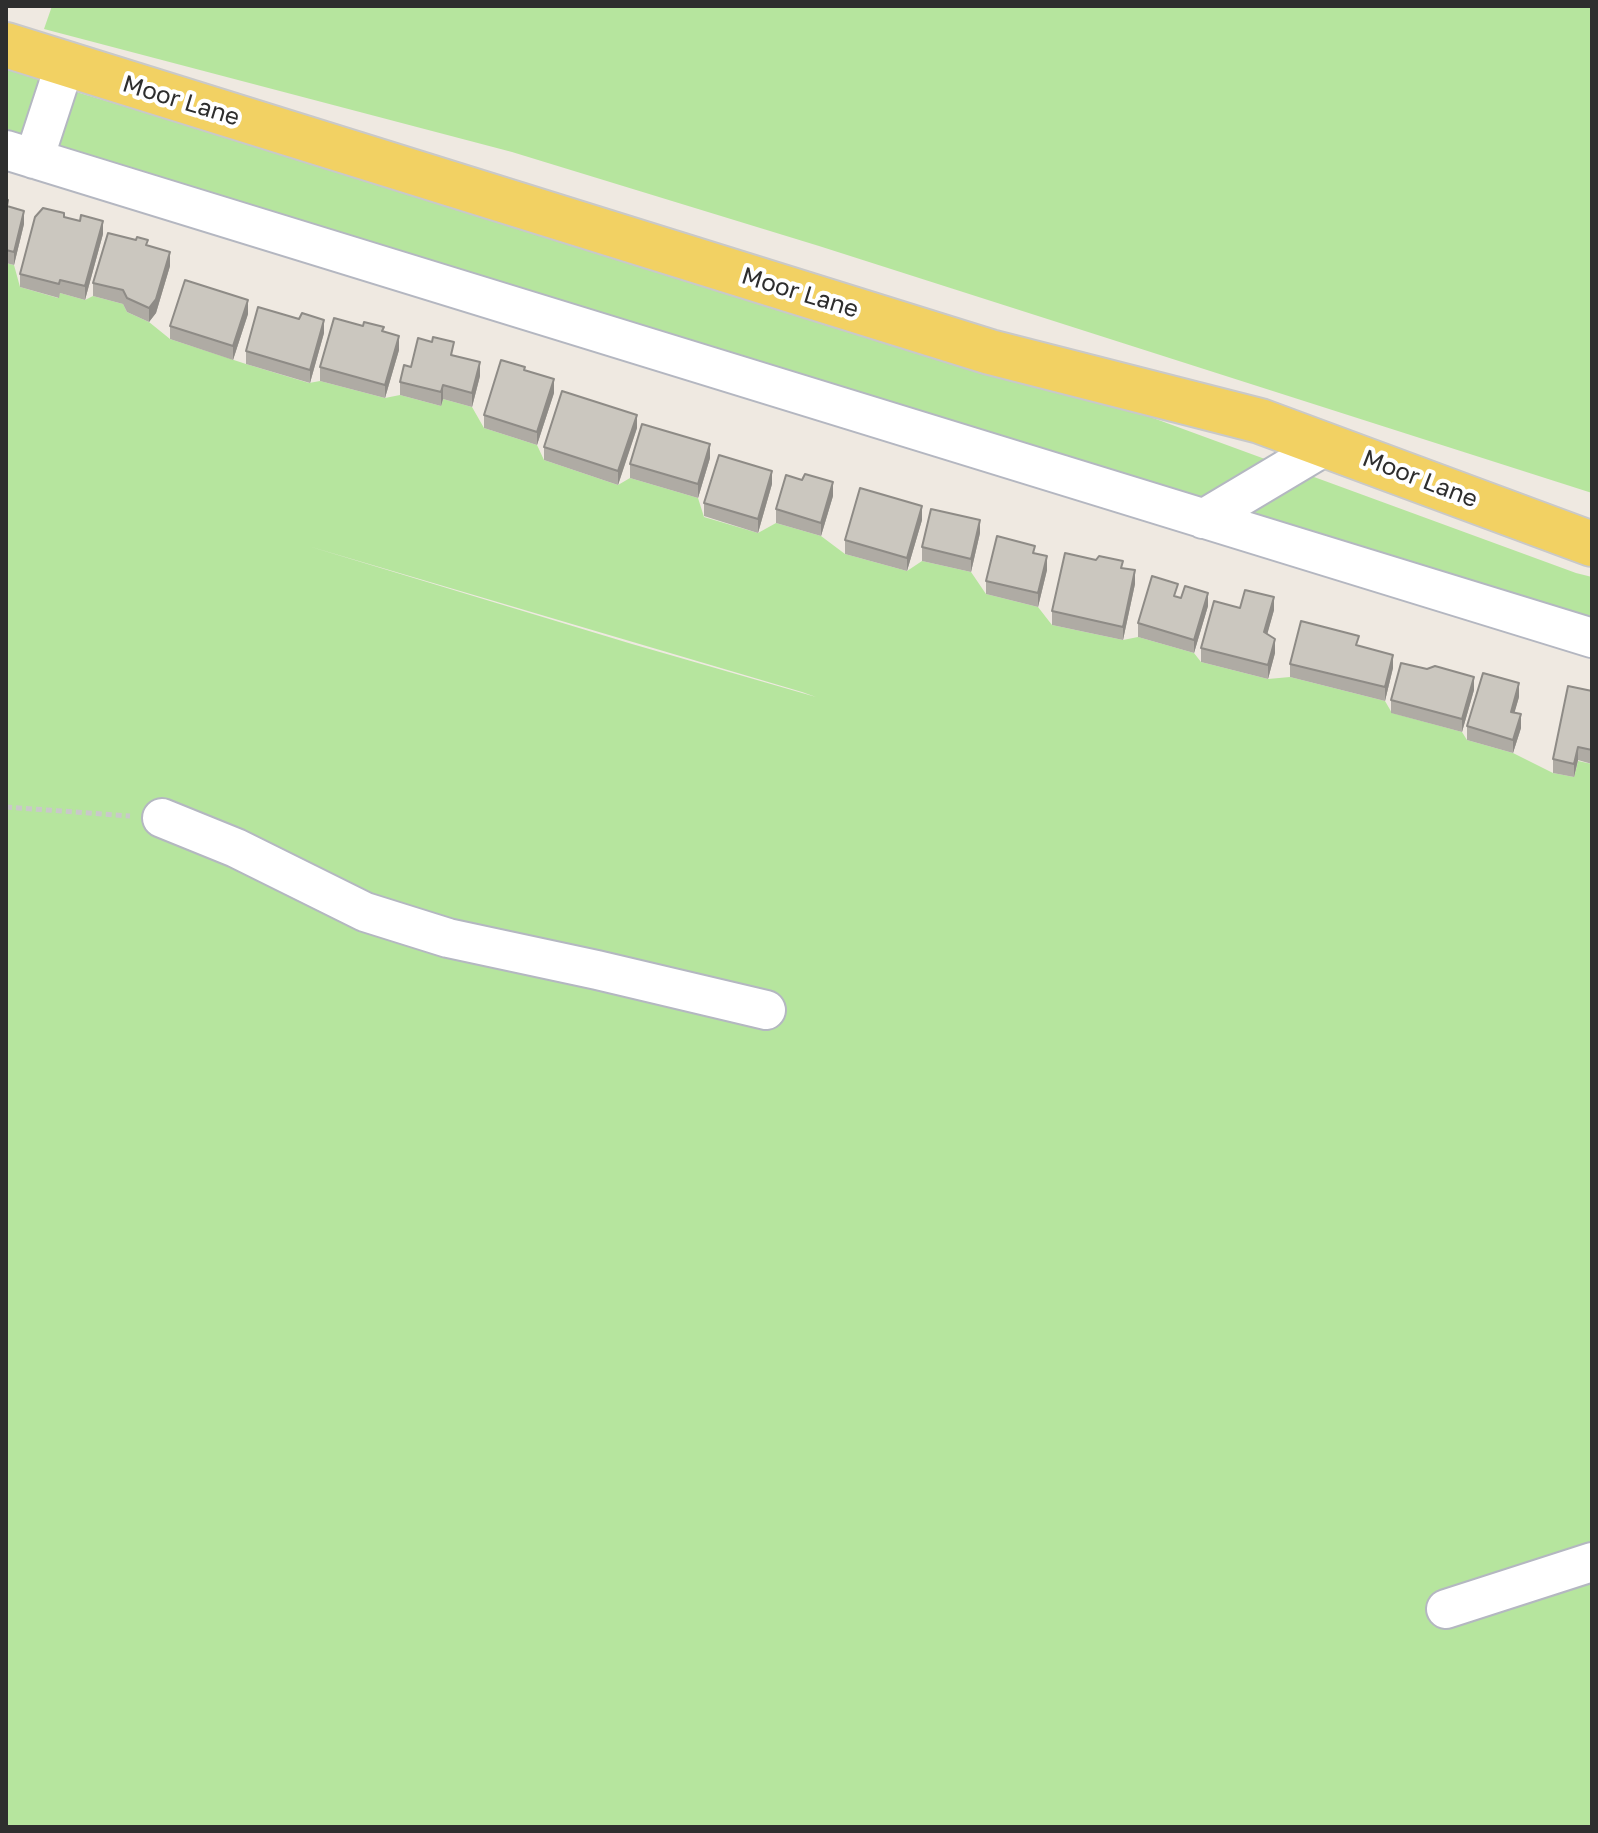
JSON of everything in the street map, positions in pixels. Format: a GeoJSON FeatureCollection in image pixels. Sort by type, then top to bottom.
{"type":"FeatureCollection","features":[{"type":"Feature","properties":{"kind":"main road","name":"Moor Lane"},"geometry":{"type":"LineString","coordinates":[[6,45],[990,352],[1260,421],[1592,544]]}},
{"type":"Feature","properties":{"kind":"street"},"geometry":{"type":"LineString","coordinates":[[65,64],[20,155],[1592,638]]}},
{"type":"Feature","properties":{"kind":"street"},"geometry":{"type":"LineString","coordinates":[[1203,519],[1327,445]]}},
{"type":"Feature","properties":{"kind":"street"},"geometry":{"type":"LineString","coordinates":[[162,818],[236,848],[365,912],[393,921],[448,938],[766,1010]]}},
{"type":"Feature","properties":{"kind":"street"},"geometry":{"type":"LineString","coordinates":[[1446,1609],[1592,1562]]}},
{"type":"Feature","properties":{"kind":"green space"},"geometry":{"type":"Polygon","coordinates":[[[52,6],[1592,6],[1592,493],[819,246],[512,152],[44,29],[52,6]]]}},
{"type":"Feature","properties":{"kind":"green space"},"geometry":{"type":"Polygon","coordinates":[[[6,69],[1134,411],[1592,577],[1592,631],[6,142],[6,69]]]}},
{"type":"Feature","properties":{"kind":"green space"},"geometry":{"type":"Polygon","coordinates":[[[6,263],[14,265],[20,287],[58,298],[60,293],[85,300],[93,296],[123,304],[127,312],[149,322],[170,339],[246,364],[309,383],[320,381],[385,398],[400,395],[441,406],[443,399],[472,407],[484,428],[537,445],[544,460],[618,485],[630,478],[698,498],[704,517],[758,533],[776,523],[821,536],[845,554],[907,571],[922,561],[971,572],[986,594],[1038,607],[1052,625],[1123,640],[1138,637],[1194,653],[1201,662],[1268,679],[1290,677],[1385,701],[1392,713],[1462,732],[1467,740],[1513,753],[1553,773],[1574,777],[1578,761],[1592,764],[1592,1827],[6,1827],[6,263]],[[308,546],[816,697],[802,692],[308,546]]]}},
{"type":"Feature","properties":{"kind":"building"},"geometry":{"type":"Polygon","coordinates":[[[6,199],[7,206],[24,211],[14,252],[6,250],[6,199]]]}},
{"type":"Feature","properties":{"kind":"building"},"geometry":{"type":"Polygon","coordinates":[[[43,208],[80,221],[81,215],[103,221],[85,286],[60,280],[59,284],[20,274],[35,217],[43,208]]]}},
{"type":"Feature","properties":{"kind":"building"},"geometry":{"type":"Polygon","coordinates":[[[108,233],[148,240],[146,245],[170,252],[156,299],[149,308],[127,298],[123,290],[93,283],[108,233]]]}},
{"type":"Feature","properties":{"kind":"building"},"geometry":{"type":"Polygon","coordinates":[[[185,280],[248,300],[233,346],[170,326],[185,280]]]}},
{"type":"Feature","properties":{"kind":"building"},"geometry":{"type":"Polygon","coordinates":[[[258,307],[299,319],[302,313],[324,320],[310,370],[246,351],[258,307]]]}},
{"type":"Feature","properties":{"kind":"building"},"geometry":{"type":"Polygon","coordinates":[[[334,318],[363,326],[364,322],[384,327],[382,331],[399,336],[385,385],[320,367],[334,318]]]}},
{"type":"Feature","properties":{"kind":"building"},"geometry":{"type":"Polygon","coordinates":[[[433,337],[454,342],[451,355],[480,362],[472,393],[443,385],[441,392],[400,382],[404,365],[411,367],[418,338],[432,342],[433,337]]]}},
{"type":"Feature","properties":{"kind":"building"},"geometry":{"type":"Polygon","coordinates":[[[501,360],[554,379],[537,432],[484,415],[501,360]]]}},
{"type":"Feature","properties":{"kind":"building"},"geometry":{"type":"Polygon","coordinates":[[[562,391],[637,415],[618,471],[544,447],[562,391]]]}},
{"type":"Feature","properties":{"kind":"building"},"geometry":{"type":"Polygon","coordinates":[[[642,424],[710,444],[698,484],[630,464],[642,424]]]}},
{"type":"Feature","properties":{"kind":"building"},"geometry":{"type":"Polygon","coordinates":[[[719,455],[772,471],[758,519],[704,503],[719,455]]]}},
{"type":"Feature","properties":{"kind":"building"},"geometry":{"type":"Polygon","coordinates":[[[805,474],[833,482],[821,523],[776,509],[786,475],[802,480],[805,474]]]}},
{"type":"Feature","properties":{"kind":"building"},"geometry":{"type":"Polygon","coordinates":[[[860,488],[922,506],[907,558],[845,540],[860,488]]]}},
{"type":"Feature","properties":{"kind":"building"},"geometry":{"type":"Polygon","coordinates":[[[931,509],[980,520],[971,559],[922,547],[931,509]]]}},
{"type":"Feature","properties":{"kind":"building"},"geometry":{"type":"Polygon","coordinates":[[[997,536],[1035,546],[1033,553],[1047,556],[1038,593],[986,581],[997,536]]]}},
{"type":"Feature","properties":{"kind":"building"},"geometry":{"type":"Polygon","coordinates":[[[1065,553],[1096,560],[1099,556],[1123,561],[1121,568],[1135,570],[1123,627],[1052,611],[1065,553]]]}},
{"type":"Feature","properties":{"kind":"building"},"geometry":{"type":"Polygon","coordinates":[[[1152,576],[1178,584],[1174,596],[1181,598],[1185,586],[1208,593],[1194,640],[1138,623],[1152,576]]]}},
{"type":"Feature","properties":{"kind":"building"},"geometry":{"type":"Polygon","coordinates":[[[1245,590],[1274,597],[1264,632],[1275,639],[1268,665],[1201,648],[1214,601],[1240,608],[1245,590]]]}},
{"type":"Feature","properties":{"kind":"building"},"geometry":{"type":"Polygon","coordinates":[[[1301,621],[1359,636],[1356,645],[1393,655],[1385,687],[1290,664],[1301,621]]]}},
{"type":"Feature","properties":{"kind":"building"},"geometry":{"type":"Polygon","coordinates":[[[1401,663],[1427,669],[1435,666],[1474,677],[1462,719],[1391,700],[1401,663]]]}},
{"type":"Feature","properties":{"kind":"building"},"geometry":{"type":"Polygon","coordinates":[[[1483,673],[1519,683],[1511,712],[1521,714],[1513,740],[1467,726],[1483,673]]]}},
{"type":"Feature","properties":{"kind":"building"},"geometry":{"type":"Polygon","coordinates":[[[1568,686],[1592,691],[1592,750],[1578,747],[1574,764],[1553,759],[1568,686]]]}}]}
